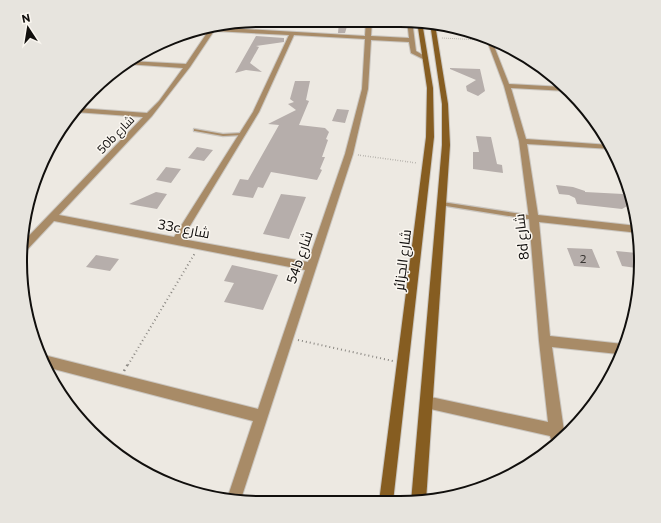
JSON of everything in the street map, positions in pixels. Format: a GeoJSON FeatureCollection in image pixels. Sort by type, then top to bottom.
{"type":"FeatureCollection","features":[{"type":"Feature","properties":{"kind":"main road","name":"شارع الجزائر"},"geometry":{"type":"LineString","coordinates":[[387,496],[427,165],[430,103],[426,58],[420,28]]}},
{"type":"Feature","properties":{"kind":"main road"},"geometry":{"type":"LineString","coordinates":[[419,495],[446,145],[443,87],[433,30]]}},
{"type":"Feature","properties":{"kind":"street","name":"54b شارع"},"geometry":{"type":"LineString","coordinates":[[235,494],[260,416],[349,154],[365,90],[369,27]]}},
{"type":"Feature","properties":{"kind":"street"},"geometry":{"type":"LineString","coordinates":[[410,28],[414,53],[426,58]]}},
{"type":"Feature","properties":{"kind":"street"},"geometry":{"type":"LineString","coordinates":[[229,29],[412,40]]}},
{"type":"Feature","properties":{"kind":"street","name":"50b شارع"},"geometry":{"type":"LineString","coordinates":[[28,243],[150,115],[172,89],[209,33]]}},
{"type":"Feature","properties":{"kind":"street"},"geometry":{"type":"LineString","coordinates":[[176,241],[241,138],[264,95],[292,34]]}},
{"type":"Feature","properties":{"kind":"street","name":"8d شارع"},"geometry":{"type":"LineString","coordinates":[[493,47],[524,141],[534,218],[557,435]]}},
{"type":"Feature","properties":{"kind":"street"},"geometry":{"type":"LineString","coordinates":[[137,63],[188,66]]}},
{"type":"Feature","properties":{"kind":"street"},"geometry":{"type":"LineString","coordinates":[[507,86],[558,89]]}},
{"type":"Feature","properties":{"kind":"street"},"geometry":{"type":"LineString","coordinates":[[82,110],[150,115]]}},
{"type":"Feature","properties":{"kind":"street"},"geometry":{"type":"LineString","coordinates":[[524,141],[604,147]]}},
{"type":"Feature","properties":{"kind":"street","name":"33c شارع"},"geometry":{"type":"LineString","coordinates":[[52,218],[311,267]]}},
{"type":"Feature","properties":{"kind":"street"},"geometry":{"type":"LineString","coordinates":[[534,218],[632,229]]}},
{"type":"Feature","properties":{"kind":"street"},"geometry":{"type":"LineString","coordinates":[[546,341],[617,349]]}},
{"type":"Feature","properties":{"kind":"street"},"geometry":{"type":"LineString","coordinates":[[50,363],[260,416]]}},
{"type":"Feature","properties":{"kind":"street"},"geometry":{"type":"LineString","coordinates":[[426,402],[557,435]]}},
{"type":"Feature","properties":{"kind":"lane"},"geometry":{"type":"LineString","coordinates":[[195,130],[241,138]]}},
{"type":"Feature","properties":{"kind":"lane"},"geometry":{"type":"LineString","coordinates":[[223,135],[241,138]]}},
{"type":"Feature","properties":{"kind":"lane"},"geometry":{"type":"LineString","coordinates":[[442,204],[534,218]]}},
{"type":"Feature","properties":{"kind":"path"},"geometry":{"type":"LineString","coordinates":[[435,38],[480,41]]}},
{"type":"Feature","properties":{"kind":"path"},"geometry":{"type":"LineString","coordinates":[[349,154],[427,165]]}},
{"type":"Feature","properties":{"kind":"path"},"geometry":{"type":"LineString","coordinates":[[118,380],[199,246]]}},
{"type":"Feature","properties":{"kind":"path"},"geometry":{"type":"LineString","coordinates":[[287,338],[403,363]]}},
{"type":"Feature","properties":{"kind":"building"},"geometry":{"type":"Polygon","coordinates":[[[339,27],[347,27],[345,33],[338,33],[339,27]]]}},
{"type":"Feature","properties":{"kind":"building"},"geometry":{"type":"Polygon","coordinates":[[[256,36],[284,38],[284,42],[256,46],[259,47],[250,63],[262,72],[246,70],[235,73],[256,36]]]}},
{"type":"Feature","properties":{"kind":"building"},"geometry":{"type":"Polygon","coordinates":[[[450,68],[480,69],[485,91],[478,96],[467,91],[466,86],[476,80],[450,68]]]}},
{"type":"Feature","properties":{"kind":"building"},"geometry":{"type":"Polygon","coordinates":[[[295,81],[310,81],[306,100],[309,101],[299,125],[325,128],[329,132],[322,157],[325,157],[320,169],[322,170],[317,180],[271,172],[263,188],[258,187],[253,198],[232,195],[240,179],[248,180],[279,125],[268,124],[296,110],[288,104],[294,102],[290,99],[295,81]]]}},
{"type":"Feature","properties":{"kind":"building"},"geometry":{"type":"Polygon","coordinates":[[[337,109],[349,110],[345,123],[332,121],[337,109]]]}},
{"type":"Feature","properties":{"kind":"building"},"geometry":{"type":"Polygon","coordinates":[[[476,136],[491,137],[497,164],[502,165],[503,173],[473,169],[473,152],[479,152],[476,136]]]}},
{"type":"Feature","properties":{"kind":"building"},"geometry":{"type":"Polygon","coordinates":[[[197,147],[213,150],[204,161],[188,158],[197,147]]]}},
{"type":"Feature","properties":{"kind":"building"},"geometry":{"type":"Polygon","coordinates":[[[166,167],[181,169],[171,183],[156,180],[166,167]]]}},
{"type":"Feature","properties":{"kind":"building"},"geometry":{"type":"Polygon","coordinates":[[[556,185],[573,187],[585,192],[623,194],[627,206],[622,209],[577,204],[575,198],[569,195],[559,194],[556,185]]]}},
{"type":"Feature","properties":{"kind":"building"},"geometry":{"type":"Polygon","coordinates":[[[156,192],[167,194],[157,209],[129,204],[156,192]]]}},
{"type":"Feature","properties":{"kind":"building"},"geometry":{"type":"Polygon","coordinates":[[[281,194],[306,197],[289,239],[263,234],[281,194]]]}},
{"type":"Feature","properties":{"kind":"building"},"geometry":{"type":"Polygon","coordinates":[[[567,248],[592,249],[600,268],[574,266],[567,248]]]}},
{"type":"Feature","properties":{"kind":"building"},"geometry":{"type":"Polygon","coordinates":[[[616,251],[633,253],[634,268],[622,266],[616,251]]]}},
{"type":"Feature","properties":{"kind":"building"},"geometry":{"type":"Polygon","coordinates":[[[96,255],[119,259],[110,271],[86,267],[96,255]]]}},
{"type":"Feature","properties":{"kind":"building"},"geometry":{"type":"Polygon","coordinates":[[[232,265],[278,275],[263,310],[224,302],[234,283],[224,281],[232,265]]]}}]}
